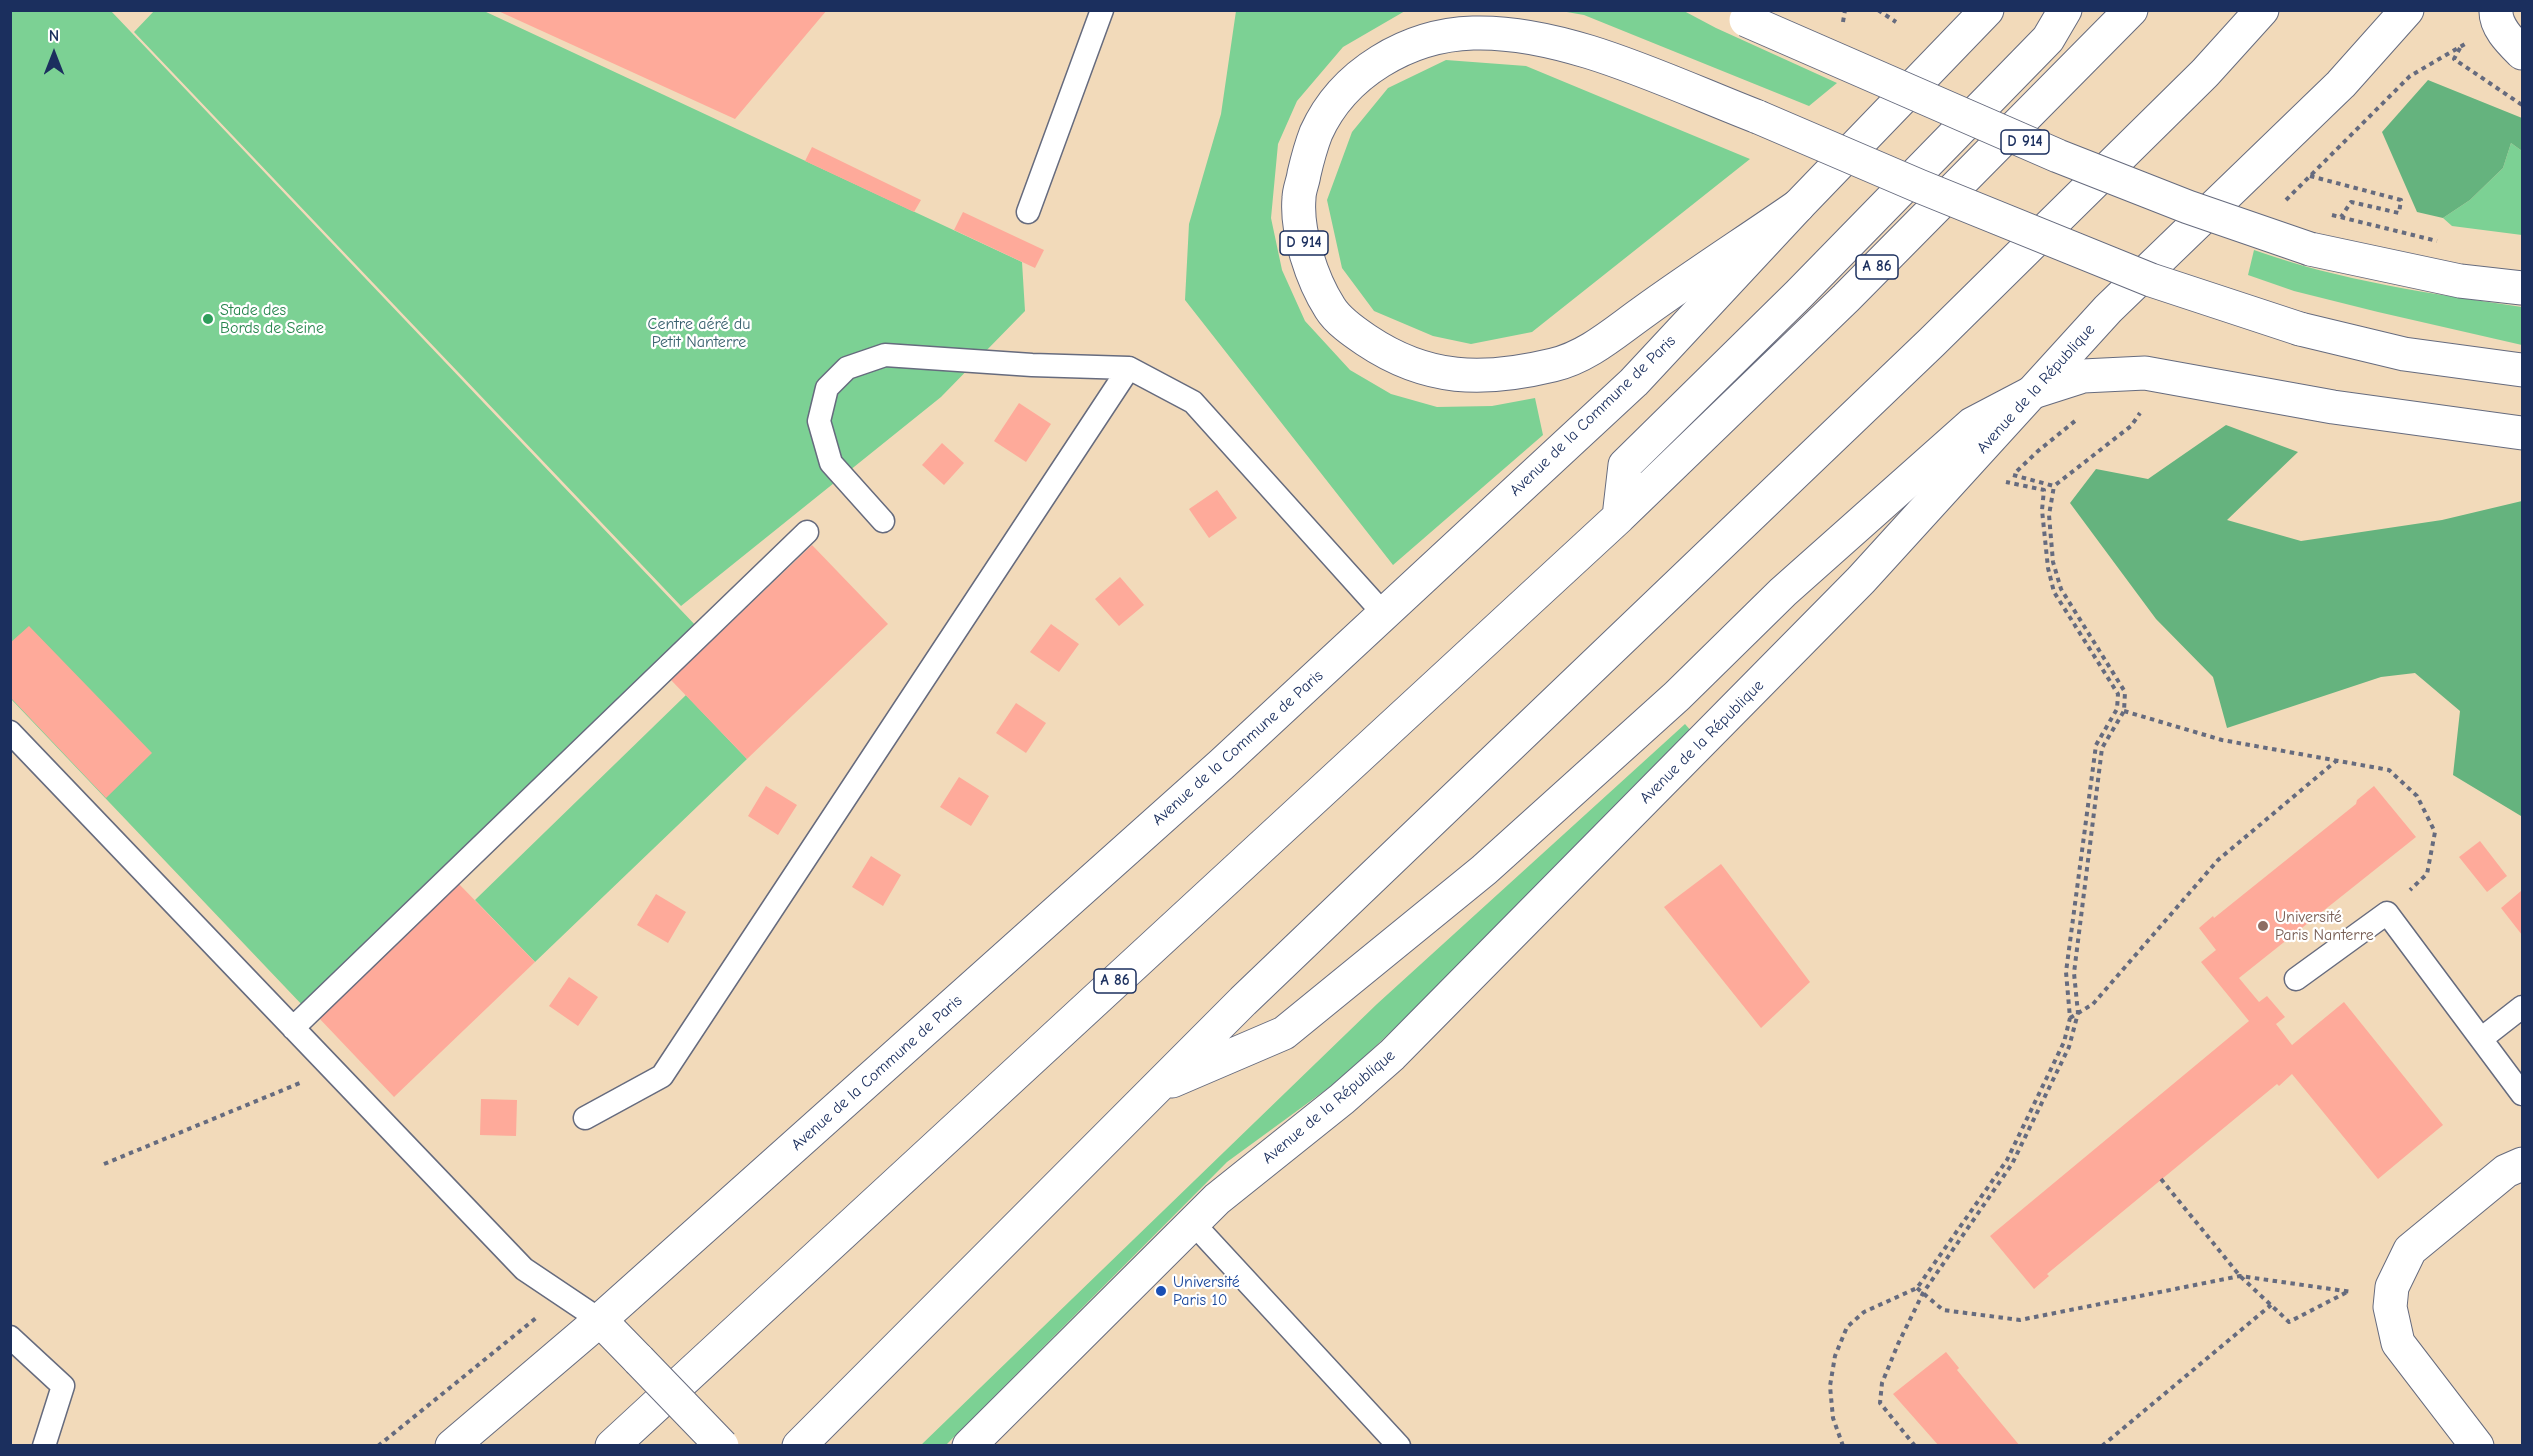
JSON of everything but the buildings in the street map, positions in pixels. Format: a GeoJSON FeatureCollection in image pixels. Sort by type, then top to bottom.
{"type":"FeatureCollection","features":[{"type":"Feature","properties":{"kind":"main road","name":"Avenue de la Commune de Paris"},"geometry":{"type":"LineString","coordinates":[[452,1446],[600,1320],[1222,764],[1634,382],[1798,206],[1987,10]]}},
{"type":"Feature","properties":{"kind":"main road"},"geometry":{"type":"LineString","coordinates":[[1619,517],[1625,465],[1807,286],[2048,39],[2065,10]]}},
{"type":"Feature","properties":{"kind":"main road","name":"A 86"},"geometry":{"type":"LineString","coordinates":[[612,1446],[1619,517],[1846,298],[2131,10]]}},
{"type":"Feature","properties":{"kind":"main road"},"geometry":{"type":"LineString","coordinates":[[799,1446],[1260,984],[1932,342],[2205,74],[2262,10]]}},
{"type":"Feature","properties":{"kind":"main road","name":"Avenue de la République"},"geometry":{"type":"LineString","coordinates":[[969,1446],[1192,1222],[1217,1199],[1342,1099],[1392,1054],[1861,580],[2108,309],[2341,84],[2408,10]]}},
{"type":"Feature","properties":{"kind":"main road"},"geometry":{"type":"LineString","coordinates":[[2496,10],[2496,18],[2511,42],[2523,53]]}},
{"type":"Feature","properties":{"kind":"main road","name":"D 914"},"geometry":{"type":"LineString","coordinates":[[1737,15],[2058,156],[2188,207],[2310,249],[2460,281],[2523,288]]}},
{"type":"Feature","properties":{"kind":"main road","name":"D 914"},"geometry":{"type":"LineString","coordinates":[[1798,206],[1641,313],[1609,338],[1578,356],[1557,365],[1500,376],[1462,375],[1422,369],[1389,356],[1358,335],[1331,311],[1311,272],[1302,237],[1299,199],[1316,133],[1335,102],[1358,78],[1391,54],[1427,40],[1472,33],[1532,37],[1599,55],[1758,117],[1919,186],[2151,280],[2300,329],[2404,354],[2523,370]]}},
{"type":"Feature","properties":{"kind":"main road"},"geometry":{"type":"LineString","coordinates":[[1157,1087],[1284,1033],[1484,870],[1677,696],[1783,592],[1972,424],[2033,392],[2083,376],[2145,373],[2222,389],[2344,409],[2523,433]]}},
{"type":"Feature","properties":{"kind":"main road"},"geometry":{"type":"LineString","coordinates":[[2477,1446],[2398,1343],[2390,1307],[2392,1287],[2410,1250],[2506,1171],[2523,1164]]}},
{"type":"Feature","properties":{"kind":"main road"},"geometry":{"type":"LineString","coordinates":[[600,1320],[722,1446]]}},
{"type":"Feature","properties":{"kind":"lane"},"geometry":{"type":"LineString","coordinates":[[1028,212],[1102,10]]}},
{"type":"Feature","properties":{"kind":"lane"},"geometry":{"type":"LineString","coordinates":[[883,521],[831,463],[819,421],[827,388],[847,368],[885,355],[1032,366],[1129,368],[1193,402],[1384,614]]}},
{"type":"Feature","properties":{"kind":"lane"},"geometry":{"type":"LineString","coordinates":[[585,1118],[662,1076],[1129,368]]}},
{"type":"Feature","properties":{"kind":"lane"},"geometry":{"type":"LineString","coordinates":[[293,1028],[807,532]]}},
{"type":"Feature","properties":{"kind":"lane"},"geometry":{"type":"LineString","coordinates":[[10,732],[524,1269],[600,1320]]}},
{"type":"Feature","properties":{"kind":"lane"},"geometry":{"type":"LineString","coordinates":[[2296,979],[2387,914],[2523,1094]]}},
{"type":"Feature","properties":{"kind":"lane"},"geometry":{"type":"LineString","coordinates":[[2481,1039],[2523,1006]]}},
{"type":"Feature","properties":{"kind":"lane"},"geometry":{"type":"LineString","coordinates":[[1192,1222],[1399,1446]]}},
{"type":"Feature","properties":{"kind":"lane"},"geometry":{"type":"LineString","coordinates":[[10,1337],[63,1386],[44,1446]]}},
{"type":"Feature","properties":{"kind":"path"},"geometry":{"type":"LineString","coordinates":[[1878,10],[1896,22]]}},
{"type":"Feature","properties":{"kind":"path"},"geometry":{"type":"LineString","coordinates":[[2285,201],[2410,76],[2461,47],[2454,58],[2523,105]]}},
{"type":"Feature","properties":{"kind":"path"},"geometry":{"type":"LineString","coordinates":[[2310,176],[2401,200],[2399,213],[2351,202],[2341,217]]}},
{"type":"Feature","properties":{"kind":"path"},"geometry":{"type":"LineString","coordinates":[[1915,1446],[1880,1403],[1882,1383],[1923,1293],[2012,1164],[2069,1047],[2078,1013],[2074,973],[2102,748],[2124,711],[2125,692],[2061,590],[2053,562],[2049,515],[2054,486],[2131,426],[2142,410]]}},
{"type":"Feature","properties":{"kind":"path"},"geometry":{"type":"LineString","coordinates":[[2013,475],[2054,486]]}},
{"type":"Feature","properties":{"kind":"path"},"geometry":{"type":"LineString","coordinates":[[1843,1446],[1833,1418],[1830,1386],[1835,1356],[1847,1327],[1864,1312],[1917,1288],[2007,1160],[2064,1042],[2070,1018],[2066,972],[2096,746],[2117,709],[2118,694],[2054,592],[2048,567],[2042,510],[2044,490],[2006,482]]}},
{"type":"Feature","properties":{"kind":"path"},"geometry":{"type":"LineString","coordinates":[[2124,711],[2222,740],[2389,770],[2417,796],[2436,832],[2427,874],[2387,914]]}},
{"type":"Feature","properties":{"kind":"path"},"geometry":{"type":"LineString","coordinates":[[2070,1018],[2093,1004],[2218,860],[2336,761]]}},
{"type":"Feature","properties":{"kind":"path"},"geometry":{"type":"LineString","coordinates":[[104,1164],[332,1069]]}},
{"type":"Feature","properties":{"kind":"path"},"geometry":{"type":"LineString","coordinates":[[2161,1179],[2240,1276],[2289,1322],[2349,1291]]}},
{"type":"Feature","properties":{"kind":"path"},"geometry":{"type":"LineString","coordinates":[[1917,1288],[1943,1310],[2020,1320],[2240,1276],[2349,1291],[2390,1307]]}},
{"type":"Feature","properties":{"kind":"path"},"geometry":{"type":"LineString","coordinates":[[378,1446],[564,1296]]}},
{"type":"Feature","properties":{"kind":"path"},"geometry":{"type":"LineString","coordinates":[[2102,1446],[2271,1305]]}},
{"type":"Feature","properties":{"kind":"green space","name":"Stade des Bords de Seine"},"geometry":{"type":"Polygon","coordinates":[[[10,11],[111,11],[698,628],[305,1008],[11,699],[10,11]]]}},
{"type":"Feature","properties":{"kind":"green space","name":"Centre aéré du Petit Nanterre"},"geometry":{"type":"Polygon","coordinates":[[[154,11],[484,11],[1022,262],[1025,311],[941,397],[681,606],[134,32],[154,11]]]}},
{"type":"Feature","properties":{"kind":"green space"},"geometry":{"type":"Polygon","coordinates":[[[1236,11],[1405,11],[1343,47],[1297,101],[1278,144],[1271,218],[1282,270],[1305,321],[1350,370],[1391,394],[1437,407],[1492,406],[1535,398],[1543,435],[1393,565],[1185,300],[1189,224],[1221,114],[1236,11]]]}},
{"type":"Feature","properties":{"kind":"green space"},"geometry":{"type":"Polygon","coordinates":[[[1561,11],[1684,11],[1837,83],[1809,106],[1584,15],[1561,11]]]}},
{"type":"Feature","properties":{"kind":"green space"},"geometry":{"type":"Polygon","coordinates":[[[1446,60],[1526,66],[1750,159],[1532,332],[1471,344],[1433,336],[1374,311],[1342,268],[1327,200],[1352,132],[1388,88],[1446,60]]]}},
{"type":"Feature","properties":{"kind":"green space"},"geometry":{"type":"Polygon","coordinates":[[[2428,80],[2522,118],[2522,151],[2511,143],[2503,168],[2470,200],[2443,218],[2417,212],[2382,132],[2428,80]]]}},
{"type":"Feature","properties":{"kind":"green space"},"geometry":{"type":"Polygon","coordinates":[[[2511,143],[2522,151],[2522,235],[2452,226],[2443,218],[2470,200],[2503,168],[2511,143]]]}},
{"type":"Feature","properties":{"kind":"green space"},"geometry":{"type":"Polygon","coordinates":[[[2254,250],[2353,278],[2522,307],[2522,345],[2294,291],[2248,275],[2254,250]]]}},
{"type":"Feature","properties":{"kind":"green space"},"geometry":{"type":"Polygon","coordinates":[[[2226,425],[2298,452],[2227,520],[2301,541],[2442,520],[2522,501],[2521,816],[2453,775],[2460,711],[2415,673],[2381,677],[2227,728],[2213,677],[2156,619],[2070,503],[2096,469],[2148,479],[2226,425]]]}},
{"type":"Feature","properties":{"kind":"green space"},"geometry":{"type":"Polygon","coordinates":[[[686,695],[747,759],[535,962],[475,900],[686,695]]]}},
{"type":"Feature","properties":{"kind":"green space"},"geometry":{"type":"Polygon","coordinates":[[[1685,724],[1692,732],[1437,988],[1342,1078],[1227,1162],[946,1445],[920,1446],[1377,1004],[1685,724]]]}},
{"type":"Feature","properties":{"kind":"place","name":"Stade des Bords de Seine"},"geometry":{"type":"Point","coordinates":[208,319]}},
{"type":"Feature","properties":{"kind":"place","name":"Université Paris Nanterre"},"geometry":{"type":"Point","coordinates":[2263,926]}},
{"type":"Feature","properties":{"kind":"place","name":"Université Paris 10"},"geometry":{"type":"Point","coordinates":[1161,1291]}}]}
